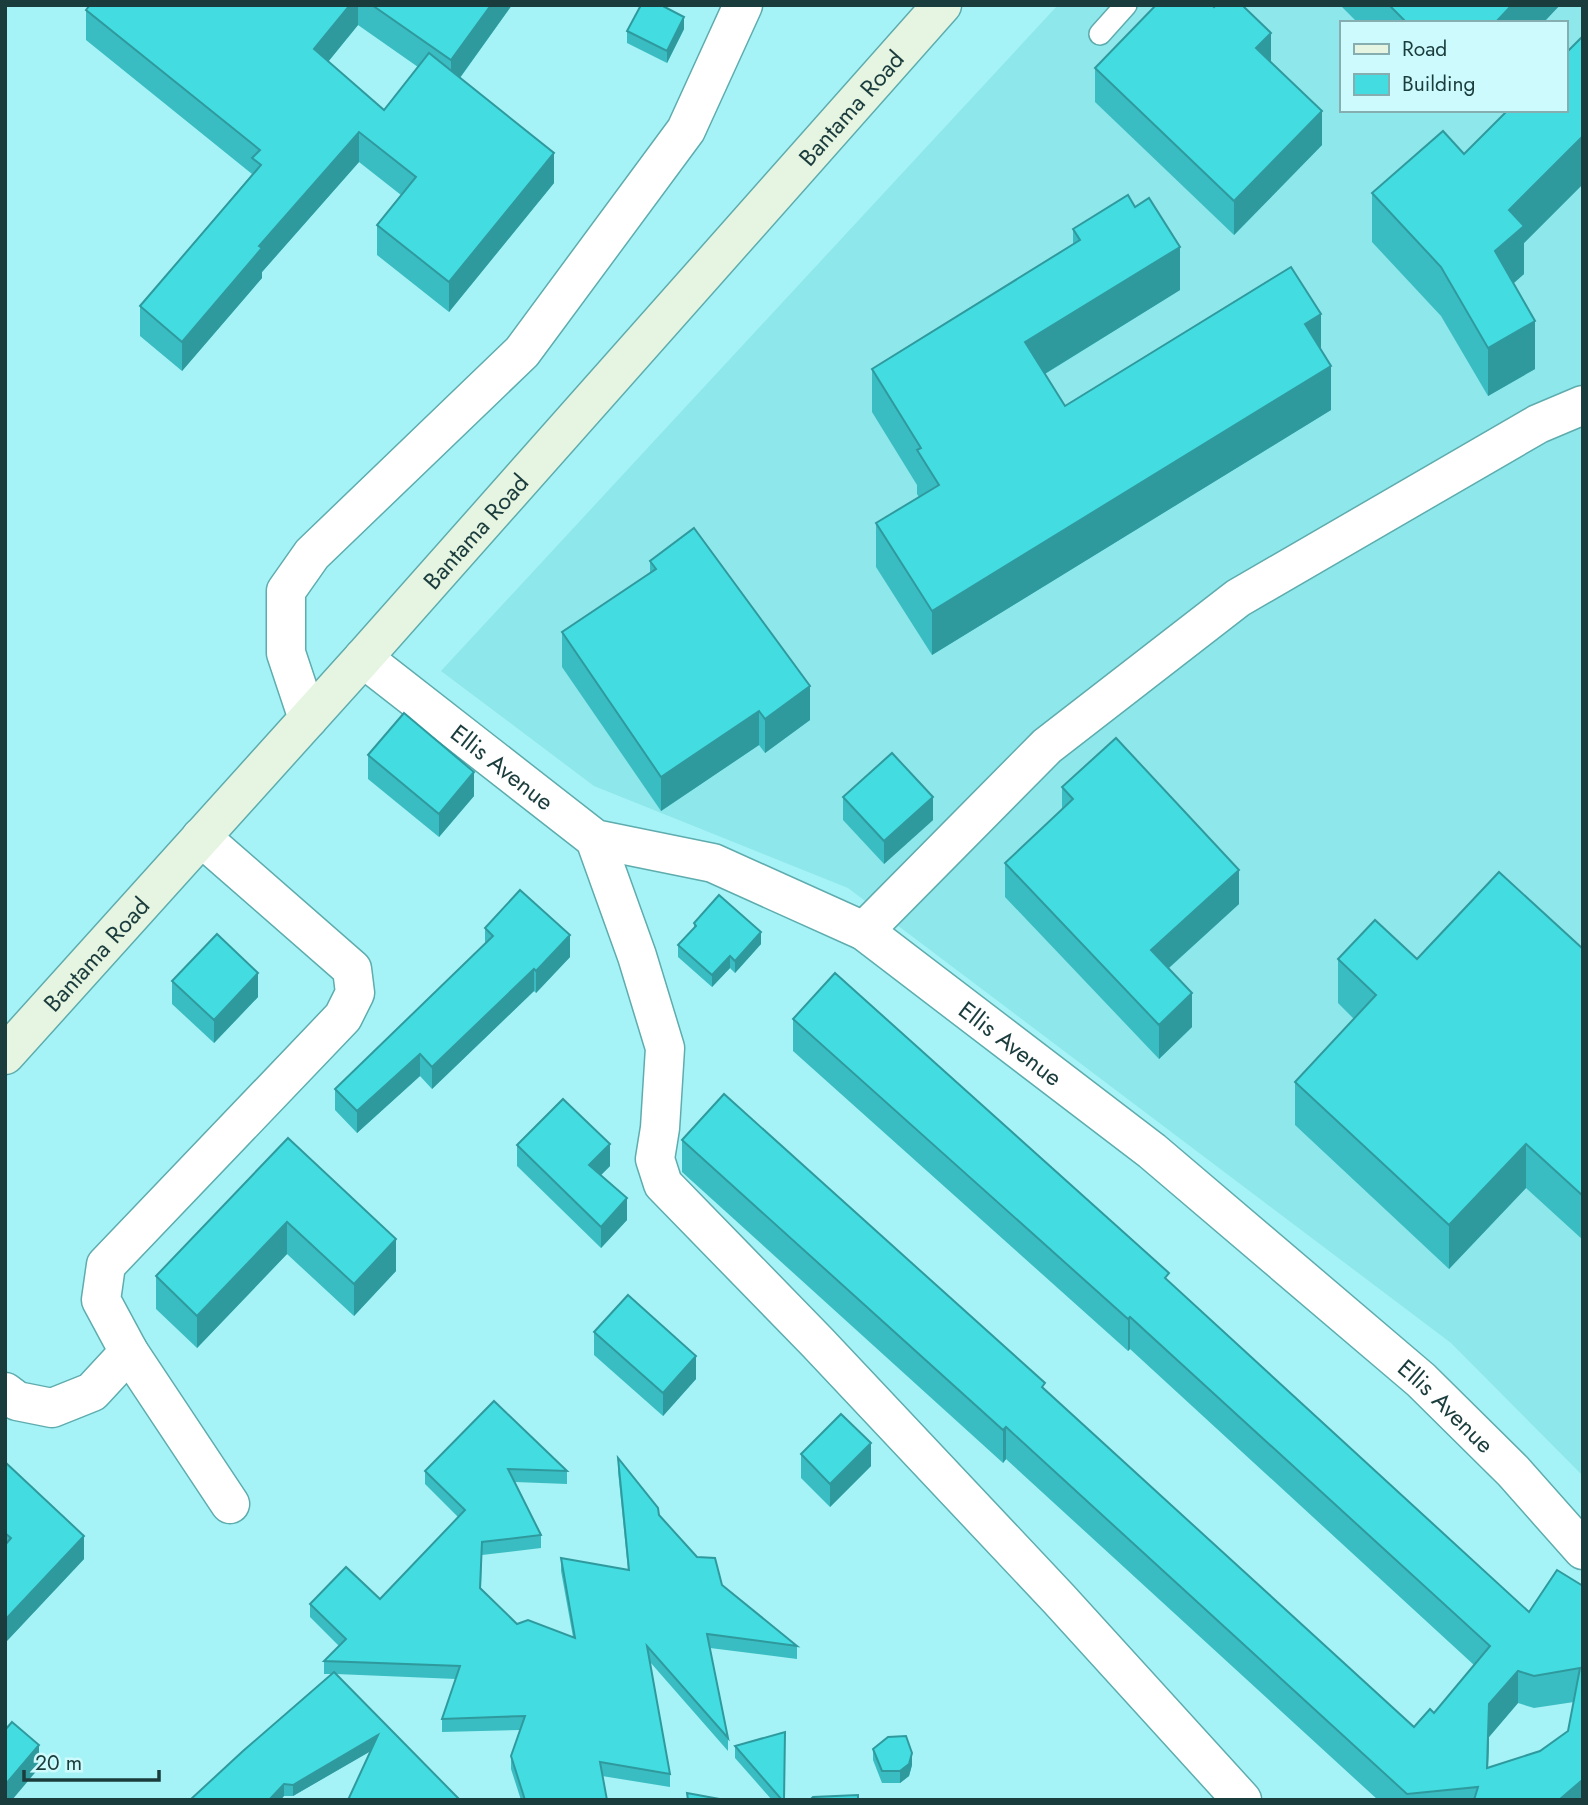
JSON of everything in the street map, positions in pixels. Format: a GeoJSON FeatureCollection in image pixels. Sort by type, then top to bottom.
{"type":"FeatureCollection","features":[{"type":"Feature","properties":{"kind":"main road","name":"Bantama Road"},"geometry":{"type":"LineString","coordinates":[[5,1055],[363,658],[942,5]]}},
{"type":"Feature","properties":{"kind":"street"},"geometry":{"type":"LineString","coordinates":[[308,719],[286,653],[286,591],[312,554],[522,352],[686,130],[743,5]]}},
{"type":"Feature","properties":{"kind":"street"},"geometry":{"type":"LineString","coordinates":[[864,931],[1047,746],[1238,598],[1538,424],[1583,405]]}},
{"type":"Feature","properties":{"kind":"street","name":"Ellis Avenue"},"geometry":{"type":"LineString","coordinates":[[363,658],[595,839],[713,863],[864,931],[1152,1151],[1421,1380],[1513,1471],[1583,1550]]}},
{"type":"Feature","properties":{"kind":"street"},"geometry":{"type":"LineString","coordinates":[[201,837],[352,969],[355,992],[343,1017],[106,1265],[101,1300],[129,1352],[230,1504]]}},
{"type":"Feature","properties":{"kind":"street"},"geometry":{"type":"LineString","coordinates":[[595,839],[637,956],[665,1048],[660,1128],[655,1159],[663,1184],[1050,1589],[1242,1800]]}},
{"type":"Feature","properties":{"kind":"street"},"geometry":{"type":"LineString","coordinates":[[5,1392],[17,1401],[52,1408],[92,1392],[129,1352]]}},
{"type":"Feature","properties":{"kind":"lane"},"geometry":{"type":"LineString","coordinates":[[1100,34],[1126,5]]}},
{"type":"Feature","properties":{"kind":"shaded area"},"geometry":{"type":"Polygon","coordinates":[[[1058,5],[1583,5],[1583,1476],[1451,1343],[848,888],[594,786],[441,671],[1058,5]]]}},
{"type":"Feature","properties":{"kind":"building"},"geometry":{"type":"Polygon","coordinates":[[[90,5],[350,5],[314,49],[384,110],[429,53],[554,153],[449,282],[377,225],[416,177],[359,132],[259,246],[262,248],[182,342],[140,306],[261,165],[252,158],[260,150],[86,10],[90,5]]]}},
{"type":"Feature","properties":{"kind":"building"},"geometry":{"type":"Polygon","coordinates":[[[372,5],[491,5],[451,60],[372,5]]]}},
{"type":"Feature","properties":{"kind":"building"},"geometry":{"type":"Polygon","coordinates":[[[641,5],[661,5],[684,17],[667,51],[627,31],[641,5]]]}},
{"type":"Feature","properties":{"kind":"building"},"geometry":{"type":"Polygon","coordinates":[[[1156,5],[1242,5],[1271,33],[1256,48],[1322,111],[1234,201],[1095,68],[1156,5]]]}},
{"type":"Feature","properties":{"kind":"building"},"geometry":{"type":"Polygon","coordinates":[[[1389,5],[1512,5],[1497,21],[1405,21],[1389,5]]]}},
{"type":"Feature","properties":{"kind":"building"},"geometry":{"type":"Polygon","coordinates":[[[1583,36],[1583,136],[1509,210],[1524,226],[1495,251],[1535,321],[1488,348],[1441,267],[1372,193],[1443,131],[1464,154],[1506,112],[1567,112],[1567,52],[1583,36]]]}},
{"type":"Feature","properties":{"kind":"building"},"geometry":{"type":"Polygon","coordinates":[[[1128,195],[1135,207],[1149,198],[1180,247],[1025,342],[1065,406],[1291,267],[1321,314],[1305,324],[1331,366],[932,611],[876,523],[939,485],[917,450],[921,448],[872,369],[1080,240],[1073,229],[1128,195]]]}},
{"type":"Feature","properties":{"kind":"building"},"geometry":{"type":"Polygon","coordinates":[[[694,528],[810,686],[765,719],[759,711],[661,777],[562,632],[656,569],[650,561],[694,528]]]}},
{"type":"Feature","properties":{"kind":"building"},"geometry":{"type":"Polygon","coordinates":[[[404,713],[474,772],[439,814],[368,755],[404,713]]]}},
{"type":"Feature","properties":{"kind":"building"},"geometry":{"type":"Polygon","coordinates":[[[1116,738],[1239,870],[1151,950],[1192,993],[1159,1025],[1005,863],[1073,799],[1062,787],[1116,738]]]}},
{"type":"Feature","properties":{"kind":"building"},"geometry":{"type":"Polygon","coordinates":[[[892,753],[933,797],[884,841],[843,797],[892,753]]]}},
{"type":"Feature","properties":{"kind":"building"},"geometry":{"type":"Polygon","coordinates":[[[1499,872],[1583,949],[1583,1196],[1526,1144],[1449,1225],[1295,1082],[1376,995],[1338,959],[1375,920],[1417,959],[1499,872]]]}},
{"type":"Feature","properties":{"kind":"building"},"geometry":{"type":"Polygon","coordinates":[[[520,890],[570,935],[536,971],[534,969],[432,1067],[420,1054],[357,1111],[335,1089],[493,936],[485,928],[520,890]]]}},
{"type":"Feature","properties":{"kind":"building"},"geometry":{"type":"Polygon","coordinates":[[[719,895],[761,932],[735,961],[730,956],[712,975],[678,945],[719,895]]]}},
{"type":"Feature","properties":{"kind":"building"},"geometry":{"type":"Polygon","coordinates":[[[217,934],[258,973],[214,1020],[172,981],[217,934]]]}},
{"type":"Feature","properties":{"kind":"building"},"geometry":{"type":"Polygon","coordinates":[[[835,973],[1169,1273],[1165,1278],[1529,1612],[1557,1570],[1583,1586],[1583,1783],[1581,1781],[1559,1800],[1474,1800],[1478,1787],[1407,1794],[1006,1427],[1003,1430],[682,1140],[724,1094],[1045,1383],[1042,1387],[1414,1727],[1430,1709],[1434,1713],[1490,1646],[1130,1317],[1128,1319],[793,1019],[835,973]],[[1580,1668],[1534,1676],[1518,1671],[1489,1704],[1487,1768],[1540,1751],[1568,1731],[1580,1668]]]}},
{"type":"Feature","properties":{"kind":"building"},"geometry":{"type":"Polygon","coordinates":[[[563,1099],[610,1144],[589,1165],[627,1198],[601,1227],[517,1145],[563,1099]]]}},
{"type":"Feature","properties":{"kind":"building"},"geometry":{"type":"Polygon","coordinates":[[[288,1138],[396,1239],[354,1284],[287,1222],[197,1316],[156,1276],[288,1138]]]}},
{"type":"Feature","properties":{"kind":"building"},"geometry":{"type":"Polygon","coordinates":[[[628,1295],[696,1356],[663,1393],[594,1332],[628,1295]]]}},
{"type":"Feature","properties":{"kind":"building"},"geometry":{"type":"Polygon","coordinates":[[[494,1401],[567,1471],[508,1469],[541,1535],[482,1542],[480,1588],[517,1624],[528,1620],[575,1638],[561,1558],[629,1570],[618,1458],[658,1508],[659,1515],[697,1557],[715,1558],[722,1585],[797,1646],[707,1634],[728,1738],[647,1646],[670,1774],[600,1762],[607,1800],[525,1800],[511,1756],[525,1716],[442,1719],[460,1666],[324,1661],[346,1639],[310,1604],[346,1567],[380,1599],[465,1510],[425,1471],[494,1401]]]}},
{"type":"Feature","properties":{"kind":"building"},"geometry":{"type":"Polygon","coordinates":[[[841,1414],[871,1443],[830,1484],[801,1454],[841,1414]]]}},
{"type":"Feature","properties":{"kind":"building"},"geometry":{"type":"Polygon","coordinates":[[[5,1462],[84,1536],[5,1620],[5,1545],[11,1538],[5,1533],[5,1462]]]}},
{"type":"Feature","properties":{"kind":"building"},"geometry":{"type":"Polygon","coordinates":[[[334,1672],[460,1800],[348,1800],[378,1735],[293,1785],[284,1784],[269,1800],[190,1800],[243,1751],[334,1672]]]}},
{"type":"Feature","properties":{"kind":"building"},"geometry":{"type":"Polygon","coordinates":[[[12,1722],[39,1745],[5,1785],[5,1730],[12,1722]]]}},
{"type":"Feature","properties":{"kind":"building"},"geometry":{"type":"Polygon","coordinates":[[[785,1732],[784,1800],[782,1800],[735,1746],[785,1732]]]}},
{"type":"Feature","properties":{"kind":"building"},"geometry":{"type":"Polygon","coordinates":[[[906,1736],[912,1753],[909,1764],[900,1771],[882,1771],[873,1749],[888,1737],[906,1736]]]}},
{"type":"Feature","properties":{"kind":"building"},"geometry":{"type":"Polygon","coordinates":[[[687,1793],[725,1800],[688,1800],[687,1793]]]}},
{"type":"Feature","properties":{"kind":"building"},"geometry":{"type":"Polygon","coordinates":[[[858,1795],[858,1800],[810,1800],[813,1797],[858,1795]]]}}]}
